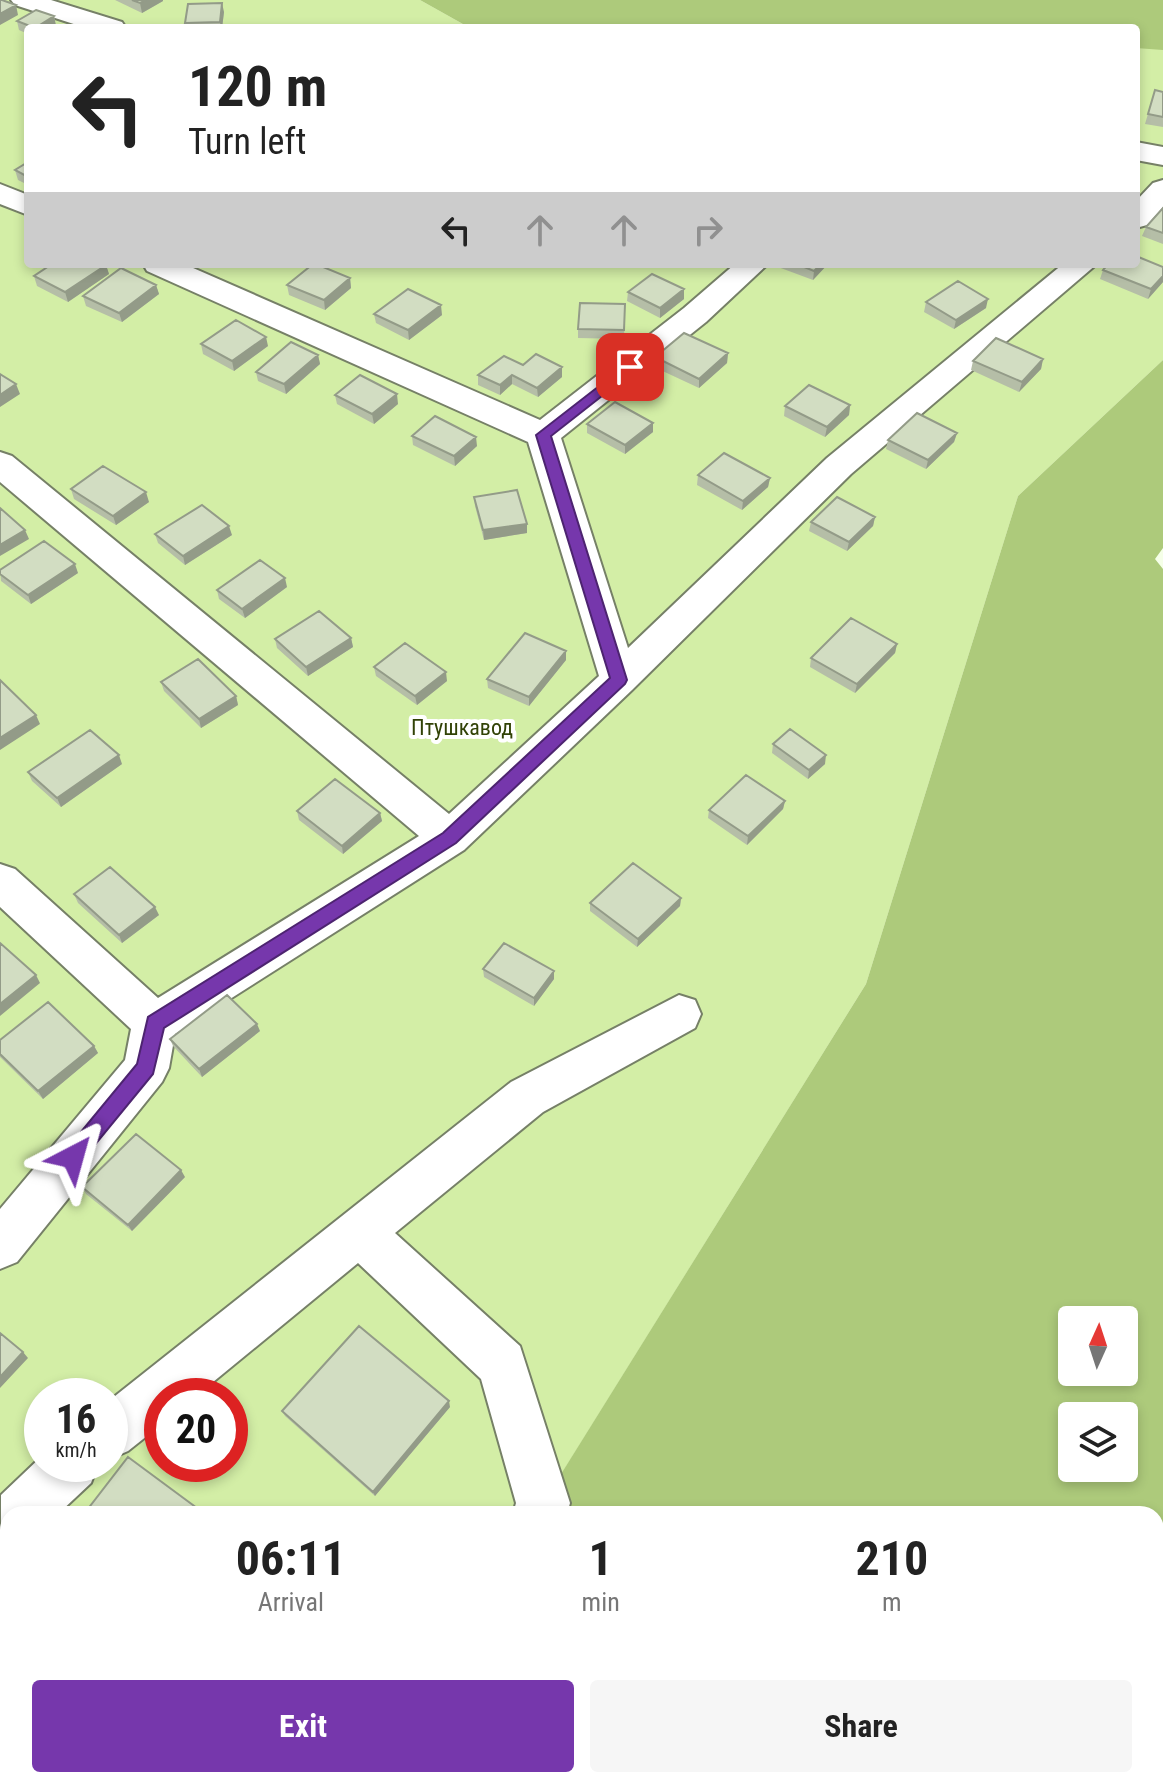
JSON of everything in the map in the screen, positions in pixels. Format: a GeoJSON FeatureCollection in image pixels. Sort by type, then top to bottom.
{"type":"FeatureCollection","features":[{"type":"Feature","properties":{"kind":"street"},"geometry":{"type":"LineString","coordinates":[[24,0],[100,24]]}},
{"type":"Feature","properties":{"kind":"street"},"geometry":{"type":"LineString","coordinates":[[1140,152],[1163,156]]}},
{"type":"Feature","properties":{"kind":"street"},"geometry":{"type":"LineString","coordinates":[[1140,215],[1163,189]]}},
{"type":"Feature","properties":{"kind":"street"},"geometry":{"type":"LineString","coordinates":[[0,193],[24,204]]}},
{"type":"Feature","properties":{"kind":"street"},"geometry":{"type":"LineString","coordinates":[[167,268],[543,435],[619,680]]}},
{"type":"Feature","properties":{"kind":"street"},"geometry":{"type":"LineString","coordinates":[[543,435],[695,315],[748,268]]}},
{"type":"Feature","properties":{"kind":"street"},"geometry":{"type":"LineString","coordinates":[[0,1246],[146,1068],[155,1023],[450,838],[619,680],[839,466],[1077,268]]}},
{"type":"Feature","properties":{"kind":"street"},"geometry":{"type":"LineString","coordinates":[[0,464],[450,838]]}},
{"type":"Feature","properties":{"kind":"street"},"geometry":{"type":"LineString","coordinates":[[0,881],[155,1023]]}},
{"type":"Feature","properties":{"kind":"street"},"geometry":{"type":"LineString","coordinates":[[128,1418],[527,1097],[679,1014]]}},
{"type":"Feature","properties":{"kind":"street"},"geometry":{"type":"LineString","coordinates":[[359,1231],[502,1364],[542,1506]]}},
{"type":"Feature","properties":{"kind":"street"},"geometry":{"type":"LineString","coordinates":[[28,1506],[53,1482]]}},
{"type":"Feature","properties":{"kind":"green space","name":"Птушкавод"},"geometry":{"type":"Polygon","coordinates":[[[0,0],[420,0],[463,24],[24,24],[24,268],[1140,268],[1140,45],[1163,47],[1163,360],[1018,496],[866,984],[544,1502],[548,1506],[0,1506],[0,0]]]}},
{"type":"Feature","properties":{"kind":"green space"},"geometry":{"type":"Polygon","coordinates":[[[420,0],[1163,0],[1163,50],[1140,48],[1140,24],[463,24],[420,0]]]}},
{"type":"Feature","properties":{"kind":"green space"},"geometry":{"type":"Polygon","coordinates":[[[1163,360],[1163,548],[1155,559],[1163,569],[1163,1506],[547,1506],[543,1503],[866,984],[1018,496],[1163,360]]]}},
{"type":"Feature","properties":{"kind":"building"},"geometry":{"type":"Polygon","coordinates":[[[2,0],[16,5],[0,14],[2,0]]]}},
{"type":"Feature","properties":{"kind":"building"},"geometry":{"type":"Polygon","coordinates":[[[222,3],[220,22],[185,23],[188,4],[222,3]]]}},
{"type":"Feature","properties":{"kind":"building"},"geometry":{"type":"Polygon","coordinates":[[[36,10],[54,16],[41,24],[17,21],[36,10]]]}},
{"type":"Feature","properties":{"kind":"building"},"geometry":{"type":"Polygon","coordinates":[[[1155,90],[1163,92],[1163,117],[1148,114],[1155,90]]]}},
{"type":"Feature","properties":{"kind":"building"},"geometry":{"type":"Polygon","coordinates":[[[24,164],[24,175],[15,170],[24,164]]]}},
{"type":"Feature","properties":{"kind":"building"},"geometry":{"type":"Polygon","coordinates":[[[1163,208],[1163,233],[1146,227],[1163,208]]]}},
{"type":"Feature","properties":{"kind":"building"},"geometry":{"type":"Polygon","coordinates":[[[1140,258],[1163,267],[1163,276],[1151,289],[1103,270],[1140,268],[1140,258]]]}},
{"type":"Feature","properties":{"kind":"building"},"geometry":{"type":"Polygon","coordinates":[[[46,268],[101,268],[65,292],[34,276],[46,268]]]}},
{"type":"Feature","properties":{"kind":"building"},"geometry":{"type":"Polygon","coordinates":[[[121,268],[156,285],[119,313],[83,296],[121,268]]]}},
{"type":"Feature","properties":{"kind":"building"},"geometry":{"type":"Polygon","coordinates":[[[308,268],[326,268],[350,278],[324,300],[287,285],[308,268]]]}},
{"type":"Feature","properties":{"kind":"building"},"geometry":{"type":"Polygon","coordinates":[[[652,274],[684,289],[660,308],[628,292],[652,274]]]}},
{"type":"Feature","properties":{"kind":"building"},"geometry":{"type":"Polygon","coordinates":[[[958,281],[988,299],[956,320],[926,302],[958,281]]]}},
{"type":"Feature","properties":{"kind":"building"},"geometry":{"type":"Polygon","coordinates":[[[408,289],[441,305],[408,330],[374,314],[408,289]]]}},
{"type":"Feature","properties":{"kind":"building"},"geometry":{"type":"Polygon","coordinates":[[[580,303],[625,304],[624,330],[578,329],[580,303]]]}},
{"type":"Feature","properties":{"kind":"building"},"geometry":{"type":"Polygon","coordinates":[[[236,320],[266,337],[232,361],[201,344],[236,320]]]}},
{"type":"Feature","properties":{"kind":"building"},"geometry":{"type":"Polygon","coordinates":[[[684,333],[728,353],[699,379],[655,357],[684,333]]]}},
{"type":"Feature","properties":{"kind":"building"},"geometry":{"type":"Polygon","coordinates":[[[996,338],[1043,359],[1022,382],[973,361],[996,338]]]}},
{"type":"Feature","properties":{"kind":"building"},"geometry":{"type":"Polygon","coordinates":[[[291,342],[318,355],[284,384],[256,372],[291,342]]]}},
{"type":"Feature","properties":{"kind":"building"},"geometry":{"type":"Polygon","coordinates":[[[536,354],[562,367],[537,388],[512,375],[500,385],[478,375],[504,356],[523,365],[536,354]]]}},
{"type":"Feature","properties":{"kind":"building"},"geometry":{"type":"Polygon","coordinates":[[[0,374],[16,384],[0,395],[0,374]]]}},
{"type":"Feature","properties":{"kind":"building"},"geometry":{"type":"Polygon","coordinates":[[[360,375],[397,394],[372,414],[335,395],[360,375]]]}},
{"type":"Feature","properties":{"kind":"building"},"geometry":{"type":"Polygon","coordinates":[[[809,385],[850,405],[827,427],[785,406],[809,385]]]}},
{"type":"Feature","properties":{"kind":"building"},"geometry":{"type":"Polygon","coordinates":[[[615,402],[653,423],[625,445],[587,424],[615,402]]]}},
{"type":"Feature","properties":{"kind":"building"},"geometry":{"type":"Polygon","coordinates":[[[917,413],[957,433],[928,460],[888,440],[917,413]]]}},
{"type":"Feature","properties":{"kind":"building"},"geometry":{"type":"Polygon","coordinates":[[[435,416],[476,437],[454,456],[412,436],[435,416]]]}},
{"type":"Feature","properties":{"kind":"building"},"geometry":{"type":"Polygon","coordinates":[[[724,453],[770,478],[743,501],[698,475],[724,453]]]}},
{"type":"Feature","properties":{"kind":"building"},"geometry":{"type":"Polygon","coordinates":[[[103,466],[146,492],[113,516],[71,489],[103,466]]]}},
{"type":"Feature","properties":{"kind":"building"},"geometry":{"type":"Polygon","coordinates":[[[517,490],[527,524],[483,530],[474,497],[517,490]]]}},
{"type":"Feature","properties":{"kind":"building"},"geometry":{"type":"Polygon","coordinates":[[[837,497],[875,517],[849,542],[811,522],[837,497]]]}},
{"type":"Feature","properties":{"kind":"building"},"geometry":{"type":"Polygon","coordinates":[[[202,505],[229,526],[183,556],[155,534],[202,505]]]}},
{"type":"Feature","properties":{"kind":"building"},"geometry":{"type":"Polygon","coordinates":[[[0,508],[25,530],[0,545],[0,508]]]}},
{"type":"Feature","properties":{"kind":"building"},"geometry":{"type":"Polygon","coordinates":[[[44,541],[75,564],[28,595],[0,574],[0,570],[44,541]]]}},
{"type":"Feature","properties":{"kind":"building"},"geometry":{"type":"Polygon","coordinates":[[[260,560],[285,578],[242,609],[217,590],[260,560]]]}},
{"type":"Feature","properties":{"kind":"building"},"geometry":{"type":"Polygon","coordinates":[[[319,611],[351,638],[306,667],[275,639],[319,611]]]}},
{"type":"Feature","properties":{"kind":"building"},"geometry":{"type":"Polygon","coordinates":[[[851,618],[897,644],[857,684],[811,658],[851,618]]]}},
{"type":"Feature","properties":{"kind":"building"},"geometry":{"type":"Polygon","coordinates":[[[525,633],[566,651],[529,697],[487,679],[525,633]]]}},
{"type":"Feature","properties":{"kind":"building"},"geometry":{"type":"Polygon","coordinates":[[[405,643],[446,672],[415,696],[374,667],[405,643]]]}},
{"type":"Feature","properties":{"kind":"building"},"geometry":{"type":"Polygon","coordinates":[[[198,659],[236,696],[199,719],[161,682],[198,659]]]}},
{"type":"Feature","properties":{"kind":"building"},"geometry":{"type":"Polygon","coordinates":[[[0,680],[36,715],[0,738],[0,680]]]}},
{"type":"Feature","properties":{"kind":"building"},"geometry":{"type":"Polygon","coordinates":[[[790,729],[826,755],[809,770],[773,744],[790,729]]]}},
{"type":"Feature","properties":{"kind":"building"},"geometry":{"type":"Polygon","coordinates":[[[90,730],[119,755],[57,798],[28,772],[90,730]]]}},
{"type":"Feature","properties":{"kind":"building"},"geometry":{"type":"Polygon","coordinates":[[[746,775],[785,801],[748,836],[709,810],[746,775]]]}},
{"type":"Feature","properties":{"kind":"building"},"geometry":{"type":"Polygon","coordinates":[[[335,779],[380,813],[342,846],[297,811],[335,779]]]}},
{"type":"Feature","properties":{"kind":"building"},"geometry":{"type":"Polygon","coordinates":[[[633,863],[681,898],[638,939],[590,903],[633,863]]]}},
{"type":"Feature","properties":{"kind":"building"},"geometry":{"type":"Polygon","coordinates":[[[110,867],[155,907],[119,935],[74,894],[110,867]]]}},
{"type":"Feature","properties":{"kind":"building"},"geometry":{"type":"Polygon","coordinates":[[[0,943],[36,975],[0,1004],[0,943]]]}},
{"type":"Feature","properties":{"kind":"building"},"geometry":{"type":"Polygon","coordinates":[[[504,943],[554,971],[534,998],[483,969],[504,943]]]}},
{"type":"Feature","properties":{"kind":"building"},"geometry":{"type":"Polygon","coordinates":[[[227,995],[257,1024],[199,1069],[170,1039],[227,995]]]}},
{"type":"Feature","properties":{"kind":"building"},"geometry":{"type":"Polygon","coordinates":[[[48,1002],[94,1046],[38,1091],[0,1054],[0,1040],[48,1002]]]}},
{"type":"Feature","properties":{"kind":"building"},"geometry":{"type":"Polygon","coordinates":[[[136,1134],[181,1170],[128,1225],[82,1187],[136,1134]]]}},
{"type":"Feature","properties":{"kind":"building"},"geometry":{"type":"Polygon","coordinates":[[[359,1326],[449,1401],[373,1492],[282,1411],[359,1326]]]}},
{"type":"Feature","properties":{"kind":"building"},"geometry":{"type":"Polygon","coordinates":[[[0,1333],[23,1352],[0,1377],[0,1333]]]}},
{"type":"Feature","properties":{"kind":"building"},"geometry":{"type":"Polygon","coordinates":[[[128,1457],[144,1469],[144,1482],[162,1482],[194,1506],[90,1506],[109,1482],[128,1482],[128,1457]]]}},
{"type":"Feature","properties":{"kind":"route"},"geometry":{"type":"LineString","coordinates":[[73,1157],[146,1068],[155,1023],[450,838],[619,680],[543,435],[630,367]]}}]}
